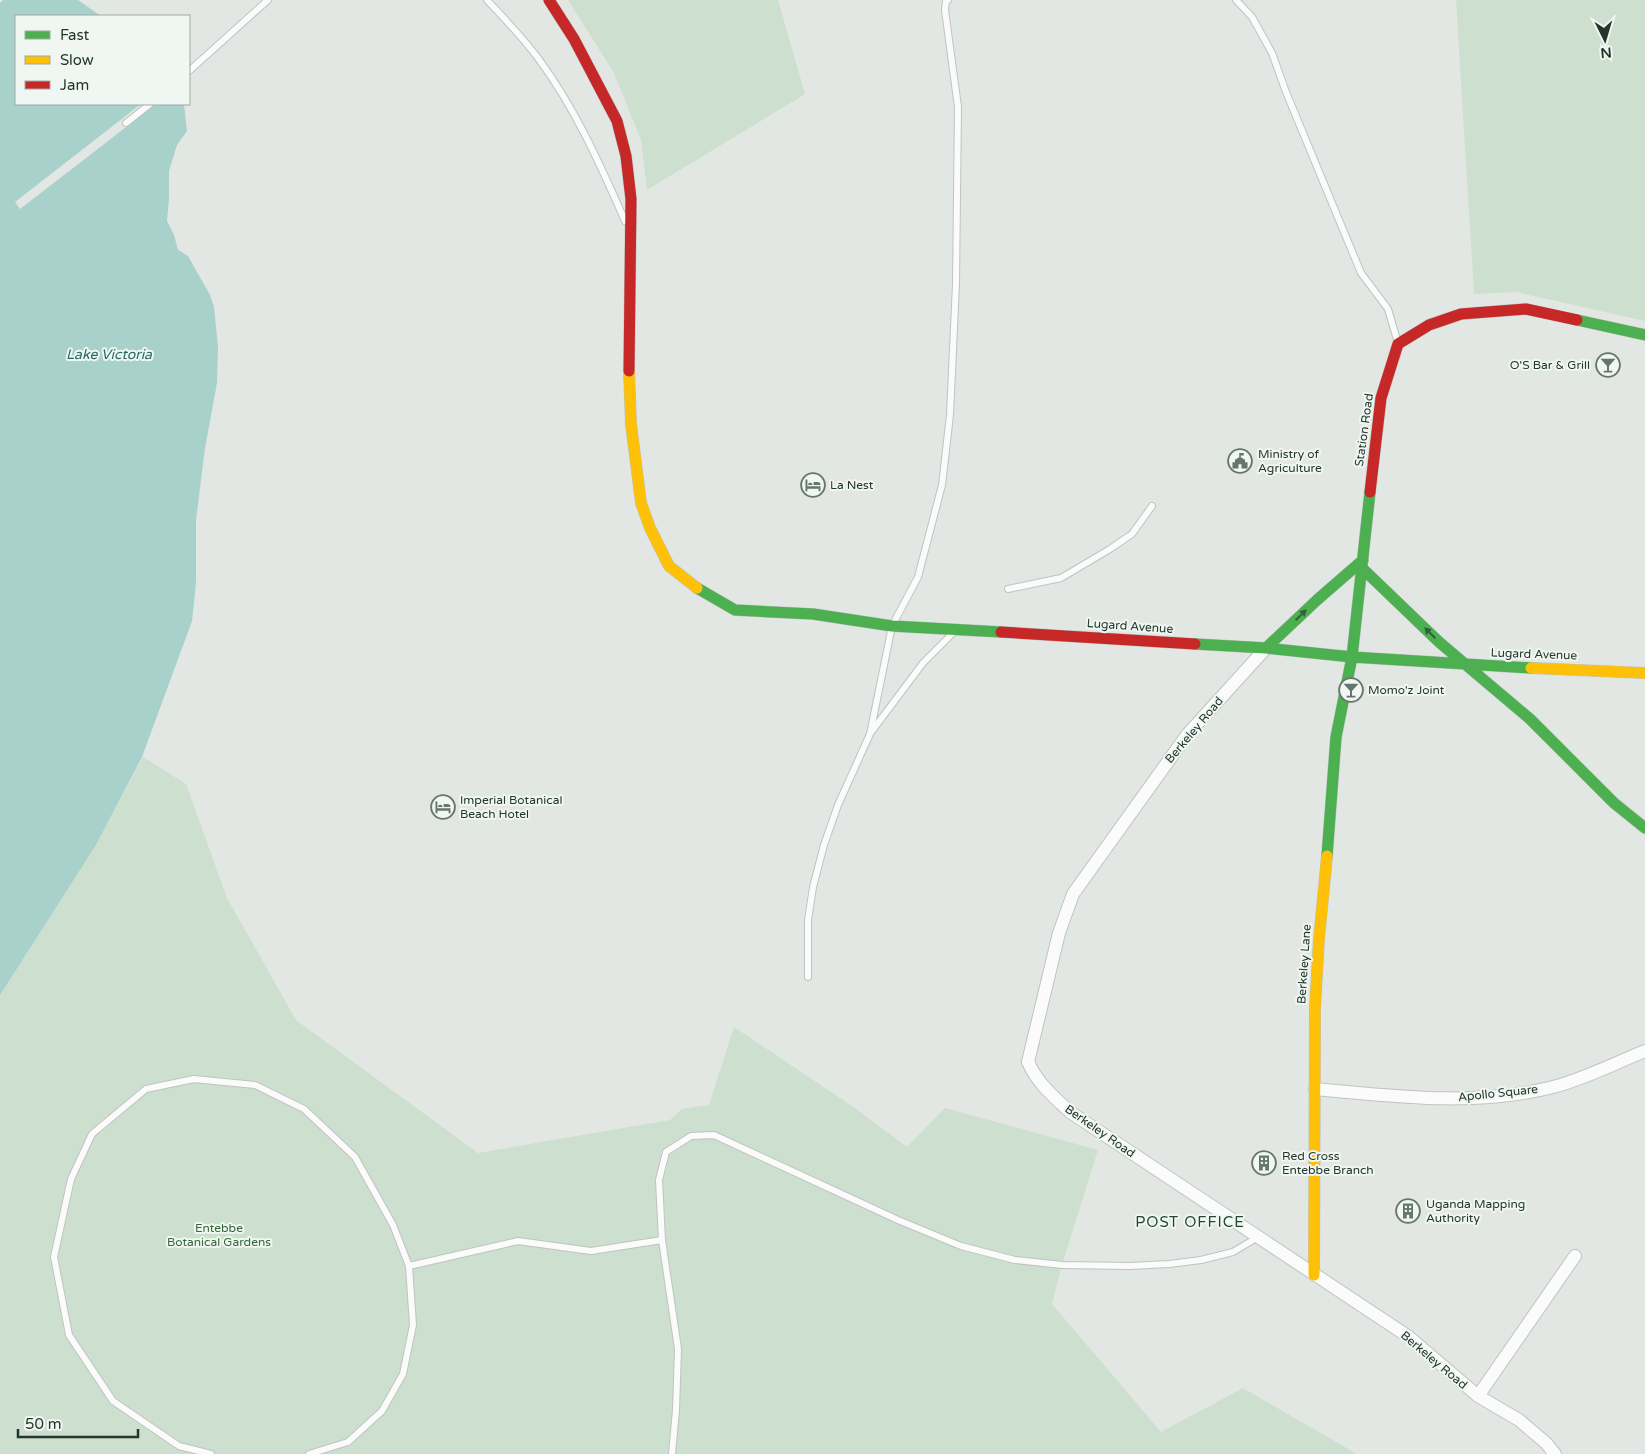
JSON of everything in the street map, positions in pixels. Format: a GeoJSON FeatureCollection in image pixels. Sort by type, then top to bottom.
{"type":"FeatureCollection","features":[{"type":"Feature","properties":{"kind":"street","name":"Lugard Avenue"},"geometry":{"type":"LineString","coordinates":[[548,0],[574,39],[617,121],[626,156],[630,191],[629,373],[631,424],[641,503],[650,528],[669,566],[700,590],[734,610],[813,614],[892,626],[957,628],[1266,648],[1352,657],[1467,665],[1645,673]]}},
{"type":"Feature","properties":{"kind":"street"},"geometry":{"type":"LineString","coordinates":[[1398,344],[1429,325],[1461,314],[1496,310],[1526,309],[1645,335]]}},
{"type":"Feature","properties":{"kind":"street","name":"Station Road"},"geometry":{"type":"LineString","coordinates":[[1352,657],[1381,398],[1398,344]]}},
{"type":"Feature","properties":{"kind":"street"},"geometry":{"type":"LineString","coordinates":[[1266,648],[1317,600],[1362,564],[1439,642],[1530,719],[1614,803],[1645,828]]}},
{"type":"Feature","properties":{"kind":"street","name":"Berkeley Road"},"geometry":{"type":"LineString","coordinates":[[1266,648],[1187,735],[1073,894],[1059,933],[1028,1062],[1034,1076],[1042,1086],[1070,1112],[1409,1337],[1478,1396],[1519,1420],[1546,1443],[1555,1454]]}},
{"type":"Feature","properties":{"kind":"street","name":"Berkeley Lane"},"geometry":{"type":"LineString","coordinates":[[1314,1274],[1315,1008],[1319,939],[1336,737],[1352,657]]}},
{"type":"Feature","properties":{"kind":"street","name":"Apollo Square"},"geometry":{"type":"LineString","coordinates":[[1315,1090],[1392,1097],[1473,1098],[1518,1093],[1554,1086],[1645,1051]]}},
{"type":"Feature","properties":{"kind":"street"},"geometry":{"type":"LineString","coordinates":[[1478,1396],[1575,1256]]}},
{"type":"Feature","properties":{"kind":"lane"},"geometry":{"type":"LineString","coordinates":[[190,70],[268,0]]}},
{"type":"Feature","properties":{"kind":"lane"},"geometry":{"type":"LineString","coordinates":[[487,0],[537,57],[563,96],[584,132],[630,233]]}},
{"type":"Feature","properties":{"kind":"lane"},"geometry":{"type":"LineString","coordinates":[[870,734],[892,626],[918,577],[942,486],[950,415],[956,284],[958,107],[945,10],[946,0]]}},
{"type":"Feature","properties":{"kind":"lane"},"geometry":{"type":"LineString","coordinates":[[1236,0],[1252,17],[1272,53],[1286,92],[1361,273],[1388,309],[1398,344]]}},
{"type":"Feature","properties":{"kind":"lane"},"geometry":{"type":"LineString","coordinates":[[126,123],[149,105]]}},
{"type":"Feature","properties":{"kind":"lane"},"geometry":{"type":"LineString","coordinates":[[1008,589],[1061,578],[1132,534],[1152,506]]}},
{"type":"Feature","properties":{"kind":"lane"},"geometry":{"type":"LineString","coordinates":[[808,977],[808,920],[820,862],[838,805],[870,734],[923,663],[957,628]]}},
{"type":"Feature","properties":{"kind":"lane"},"geometry":{"type":"LineString","coordinates":[[211,1454],[179,1446],[113,1401],[70,1335],[54,1257],[70,1179],[92,1134],[146,1089],[194,1079],[255,1085],[304,1109],[355,1156],[393,1225],[409,1266],[413,1325],[403,1374],[382,1411],[348,1442],[309,1454]]}},
{"type":"Feature","properties":{"kind":"lane"},"geometry":{"type":"LineString","coordinates":[[672,1454],[678,1348],[662,1240],[659,1180],[666,1152],[691,1136],[714,1135],[907,1224],[961,1246],[1015,1260],[1062,1265],[1130,1266],[1168,1264],[1201,1260],[1233,1252],[1258,1237]]}},
{"type":"Feature","properties":{"kind":"lane"},"geometry":{"type":"LineString","coordinates":[[409,1266],[518,1241],[591,1251],[662,1240]]}},
{"type":"Feature","properties":{"kind":"lane"},"geometry":{"type":"LineString","coordinates":[[179,1446],[184,1454]]}},
{"type":"Feature","properties":{"kind":"green space"},"geometry":{"type":"Polygon","coordinates":[[[568,0],[778,0],[805,94],[647,190],[641,140],[614,73],[568,0]]]}},
{"type":"Feature","properties":{"kind":"green space"},"geometry":{"type":"Polygon","coordinates":[[[1456,0],[1645,0],[1645,321],[1516,292],[1474,294],[1456,0]]]}},
{"type":"Feature","properties":{"kind":"green space","name":"Entebbe Botanical Gardens"},"geometry":{"type":"Polygon","coordinates":[[[143,757],[186,784],[227,898],[296,1020],[478,1153],[670,1120],[682,1109],[709,1105],[734,1027],[852,1106],[907,1147],[945,1108],[1098,1150],[1062,1265],[1052,1304],[1161,1432],[1243,1388],[1357,1454],[0,1454],[0,995],[96,845],[143,757]]]}},
{"type":"Feature","properties":{"kind":"water","name":"Lake Victoria"},"geometry":{"type":"Polygon","coordinates":[[[3,0],[78,0],[100,15],[15,15],[15,105],[184,105],[187,131],[177,145],[169,171],[167,221],[174,235],[178,250],[188,256],[210,295],[214,307],[218,347],[217,383],[205,448],[196,520],[196,583],[192,621],[142,757],[96,845],[0,995],[0,3],[3,0]]]}},
{"type":"Feature","properties":{"kind":"pier"},"geometry":{"type":"Polygon","coordinates":[[[140,105],[155,105],[20,209],[15,202],[140,105]]]}},
{"type":"Feature","properties":{"kind":"traffic: fast"},"geometry":{"type":"LineString","coordinates":[[1577,320],[1645,335]]}},
{"type":"Feature","properties":{"kind":"traffic: fast"},"geometry":{"type":"LineString","coordinates":[[1327,856],[1336,737],[1352,657],[1370,492]]}},
{"type":"Feature","properties":{"kind":"traffic: fast"},"geometry":{"type":"LineString","coordinates":[[1266,648],[1363,560]]}},
{"type":"Feature","properties":{"kind":"traffic: fast"},"geometry":{"type":"LineString","coordinates":[[1362,568],[1439,642],[1530,719],[1614,803],[1645,828]]}},
{"type":"Feature","properties":{"kind":"traffic: fast"},"geometry":{"type":"LineString","coordinates":[[697,588],[735,610],[813,614],[892,626],[1001,632]]}},
{"type":"Feature","properties":{"kind":"traffic: fast"},"geometry":{"type":"LineString","coordinates":[[1195,644],[1266,648],[1352,657],[1531,668]]}},
{"type":"Feature","properties":{"kind":"traffic: slow"},"geometry":{"type":"LineString","coordinates":[[629,371],[631,424],[641,503],[650,528],[669,566],[697,588]]}},
{"type":"Feature","properties":{"kind":"traffic: slow"},"geometry":{"type":"LineString","coordinates":[[1531,668],[1645,673]]}},
{"type":"Feature","properties":{"kind":"traffic: slow"},"geometry":{"type":"LineString","coordinates":[[1314,1275],[1315,1008],[1327,856]]}},
{"type":"Feature","properties":{"kind":"traffic: jam"},"geometry":{"type":"LineString","coordinates":[[549,0],[574,39],[617,121],[626,156],[631,199],[629,371]]}},
{"type":"Feature","properties":{"kind":"traffic: jam"},"geometry":{"type":"LineString","coordinates":[[1370,492],[1381,398],[1398,344],[1429,325],[1461,314],[1526,309],[1577,320]]}},
{"type":"Feature","properties":{"kind":"traffic: jam"},"geometry":{"type":"LineString","coordinates":[[1001,632],[1195,644]]}},
{"type":"Feature","properties":{"kind":"place","name":"O'S Bar & Grill"},"geometry":{"type":"Point","coordinates":[1608,365]}},
{"type":"Feature","properties":{"kind":"place","name":"Ministry of Agriculture"},"geometry":{"type":"Point","coordinates":[1240,461]}},
{"type":"Feature","properties":{"kind":"place","name":"La Nest"},"geometry":{"type":"Point","coordinates":[813,485]}},
{"type":"Feature","properties":{"kind":"place","name":"Momo'z Joint"},"geometry":{"type":"Point","coordinates":[1351,690]}},
{"type":"Feature","properties":{"kind":"place","name":"Imperial Botanical Beach Hotel"},"geometry":{"type":"Point","coordinates":[443,807]}},
{"type":"Feature","properties":{"kind":"place","name":"Red Cross Entebbe Branch"},"geometry":{"type":"Point","coordinates":[1264,1163]}},
{"type":"Feature","properties":{"kind":"place","name":"Uganda Mapping Authority"},"geometry":{"type":"Point","coordinates":[1408,1211]}},
{"type":"Feature","properties":{"kind":"district","name":"POST OFFICE"},"geometry":{"type":"Point","coordinates":[1190,1222]}}]}
